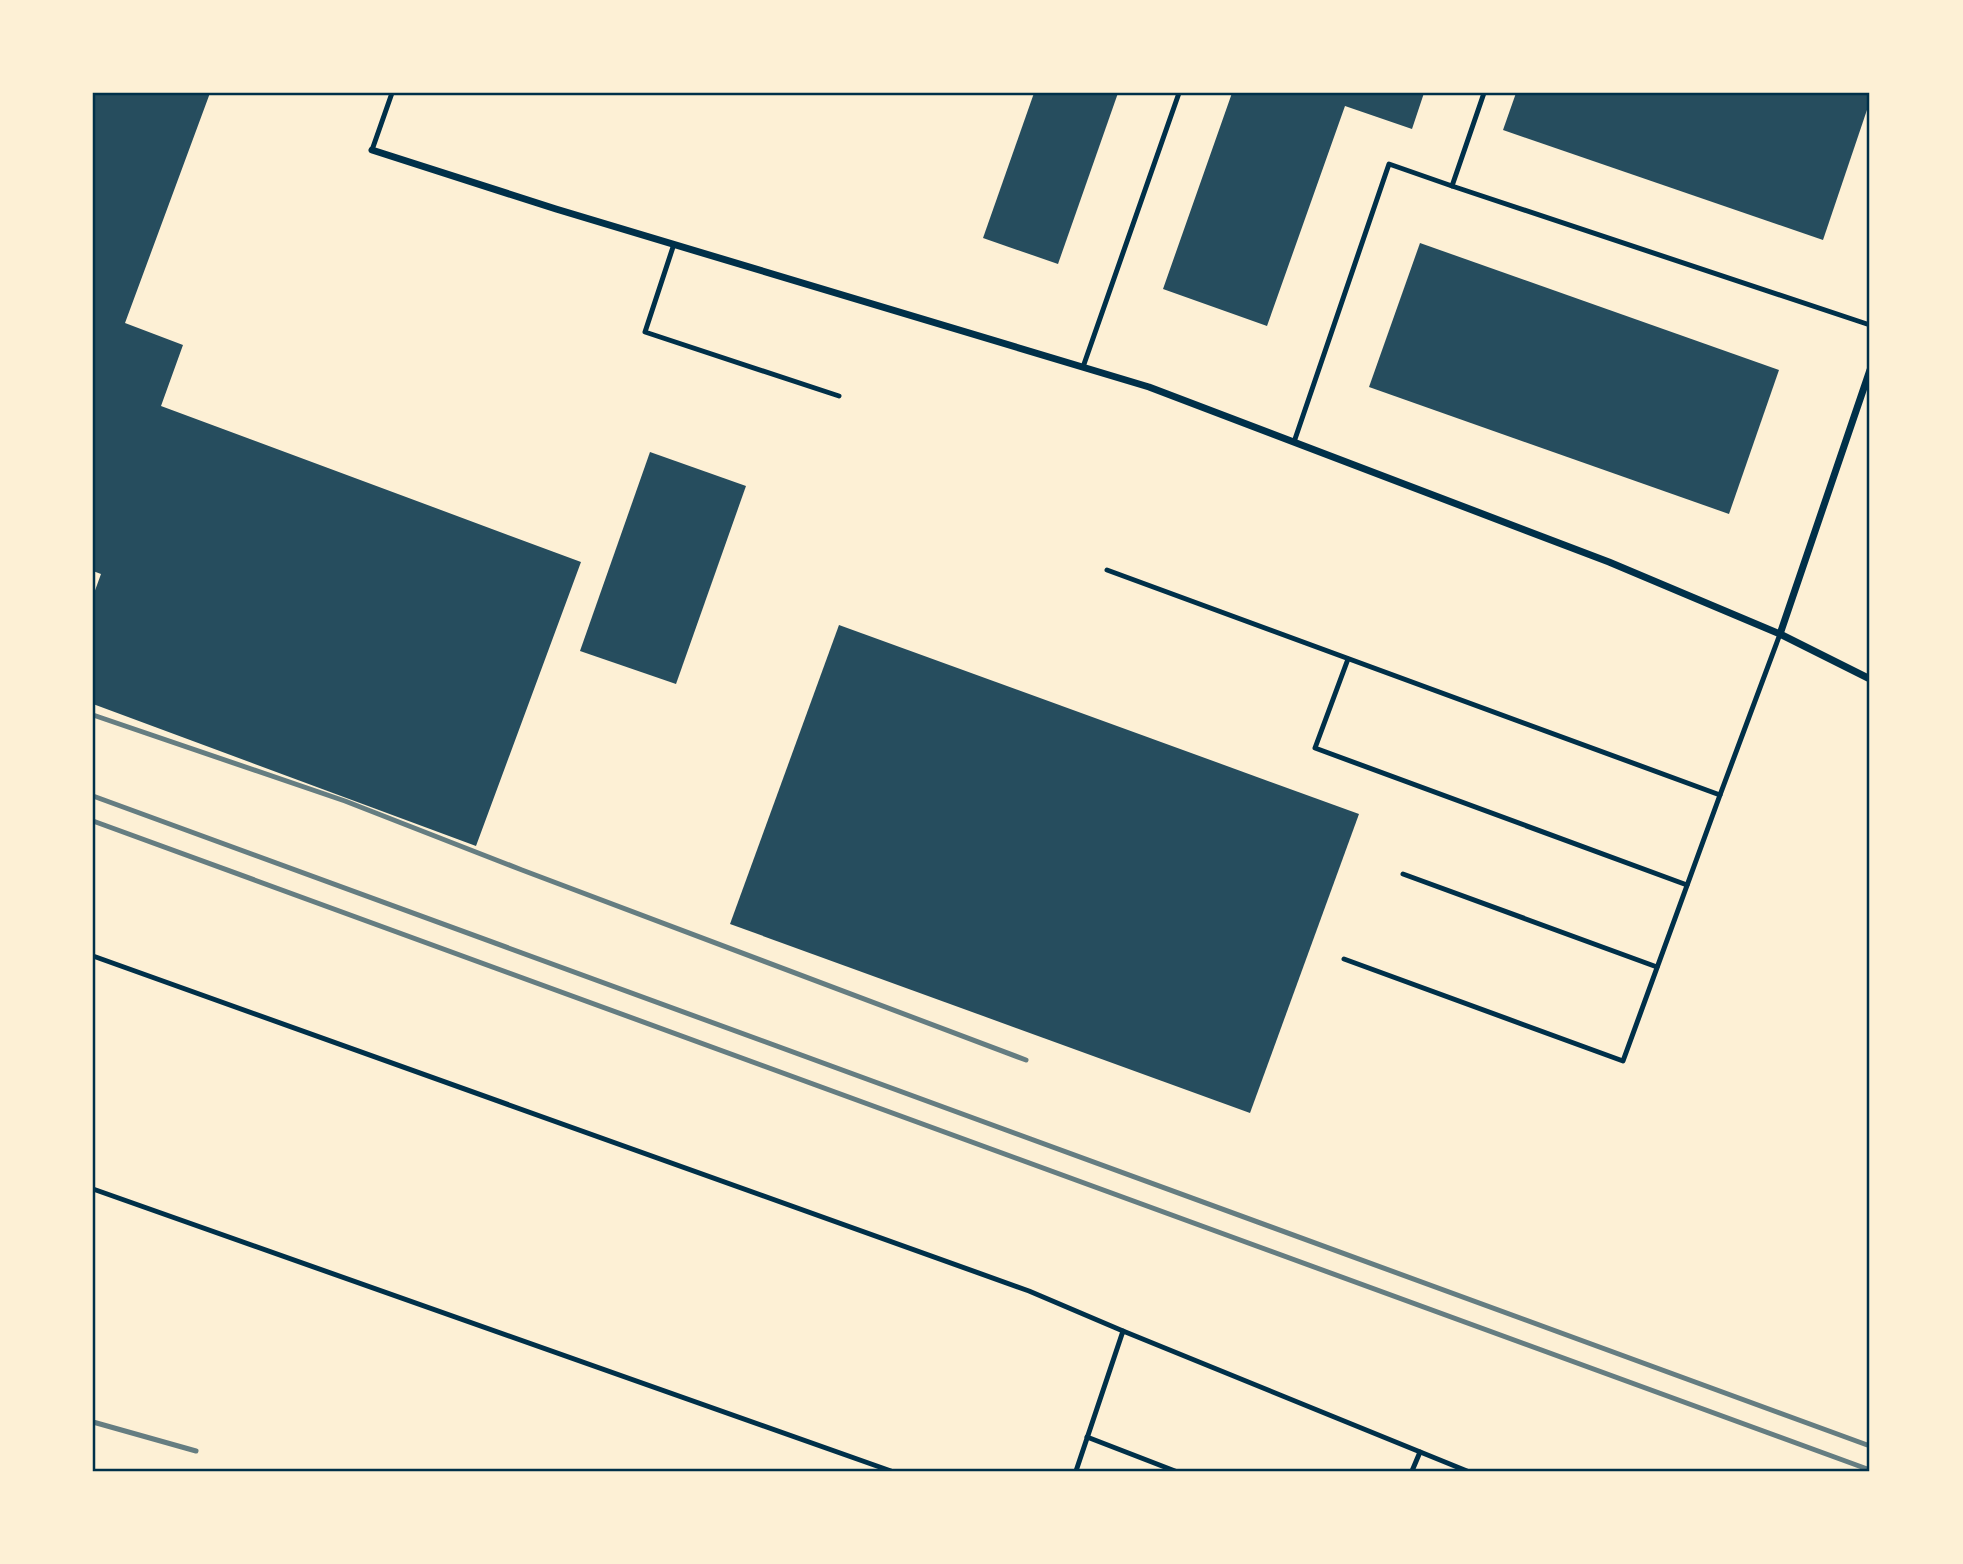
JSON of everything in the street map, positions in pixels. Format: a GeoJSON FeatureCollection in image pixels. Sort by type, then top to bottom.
{"type":"FeatureCollection","features":[{"type":"Feature","properties":{"kind":"street"},"geometry":{"type":"LineString","coordinates":[[372,150],[556,209],[1149,387],[1609,562],[1780,634],[1870,679]]}},
{"type":"Feature","properties":{"kind":"street"},"geometry":{"type":"LineString","coordinates":[[1780,634],[1870,370]]}},
{"type":"Feature","properties":{"kind":"lane"},"geometry":{"type":"LineString","coordinates":[[372,150],[392,93]]}},
{"type":"Feature","properties":{"kind":"lane"},"geometry":{"type":"LineString","coordinates":[[1083,367],[1179,93]]}},
{"type":"Feature","properties":{"kind":"lane"},"geometry":{"type":"LineString","coordinates":[[1452,186],[1484,93]]}},
{"type":"Feature","properties":{"kind":"lane"},"geometry":{"type":"LineString","coordinates":[[1293,442],[1389,164],[1870,325]]}},
{"type":"Feature","properties":{"kind":"lane"},"geometry":{"type":"LineString","coordinates":[[674,244],[645,332],[839,396]]}},
{"type":"Feature","properties":{"kind":"lane"},"geometry":{"type":"LineString","coordinates":[[1107,570],[1720,795]]}},
{"type":"Feature","properties":{"kind":"lane"},"geometry":{"type":"LineString","coordinates":[[1344,959],[1622,1061],[1780,634]]}},
{"type":"Feature","properties":{"kind":"lane"},"geometry":{"type":"LineString","coordinates":[[1348,659],[1315,748],[1687,885]]}},
{"type":"Feature","properties":{"kind":"lane"},"geometry":{"type":"LineString","coordinates":[[1403,874],[1657,967]]}},
{"type":"Feature","properties":{"kind":"lane"},"geometry":{"type":"LineString","coordinates":[[93,956],[1029,1291],[1467,1471]]}},
{"type":"Feature","properties":{"kind":"lane"},"geometry":{"type":"LineString","coordinates":[[93,1189],[891,1471]]}},
{"type":"Feature","properties":{"kind":"lane"},"geometry":{"type":"LineString","coordinates":[[1076,1471],[1123,1331]]}},
{"type":"Feature","properties":{"kind":"lane"},"geometry":{"type":"LineString","coordinates":[[1087,1437],[1175,1471]]}},
{"type":"Feature","properties":{"kind":"lane"},"geometry":{"type":"LineString","coordinates":[[1412,1471],[1420,1452]]}},
{"type":"Feature","properties":{"kind":"building"},"geometry":{"type":"Polygon","coordinates":[[[93,93],[210,93],[125,323],[183,345],[161,406],[581,562],[476,846],[93,704],[93,596],[101,574],[93,571],[93,93]]]}},
{"type":"Feature","properties":{"kind":"building"},"geometry":{"type":"Polygon","coordinates":[[[1034,93],[1118,93],[1058,264],[983,238],[1034,93]]]}},
{"type":"Feature","properties":{"kind":"building"},"geometry":{"type":"Polygon","coordinates":[[[1232,93],[1424,93],[1412,129],[1345,106],[1267,326],[1163,289],[1232,93]]]}},
{"type":"Feature","properties":{"kind":"building"},"geometry":{"type":"Polygon","coordinates":[[[1516,93],[1870,93],[1870,101],[1823,240],[1503,130],[1516,93]]]}},
{"type":"Feature","properties":{"kind":"building"},"geometry":{"type":"Polygon","coordinates":[[[1420,243],[1779,370],[1729,514],[1369,387],[1420,243]]]}},
{"type":"Feature","properties":{"kind":"building"},"geometry":{"type":"Polygon","coordinates":[[[650,452],[746,486],[676,684],[580,651],[650,452]]]}},
{"type":"Feature","properties":{"kind":"building"},"geometry":{"type":"Polygon","coordinates":[[[839,625],[1359,814],[1250,1113],[730,924],[839,625]]]}},
{"type":"Feature","properties":{"kind":"railway"},"geometry":{"type":"LineString","coordinates":[[93,715],[345,801],[1026,1060]]}},
{"type":"Feature","properties":{"kind":"railway"},"geometry":{"type":"LineString","coordinates":[[93,796],[1870,1446]]}},
{"type":"Feature","properties":{"kind":"railway"},"geometry":{"type":"LineString","coordinates":[[93,821],[1870,1470]]}},
{"type":"Feature","properties":{"kind":"railway"},"geometry":{"type":"LineString","coordinates":[[93,1422],[196,1451]]}}]}
